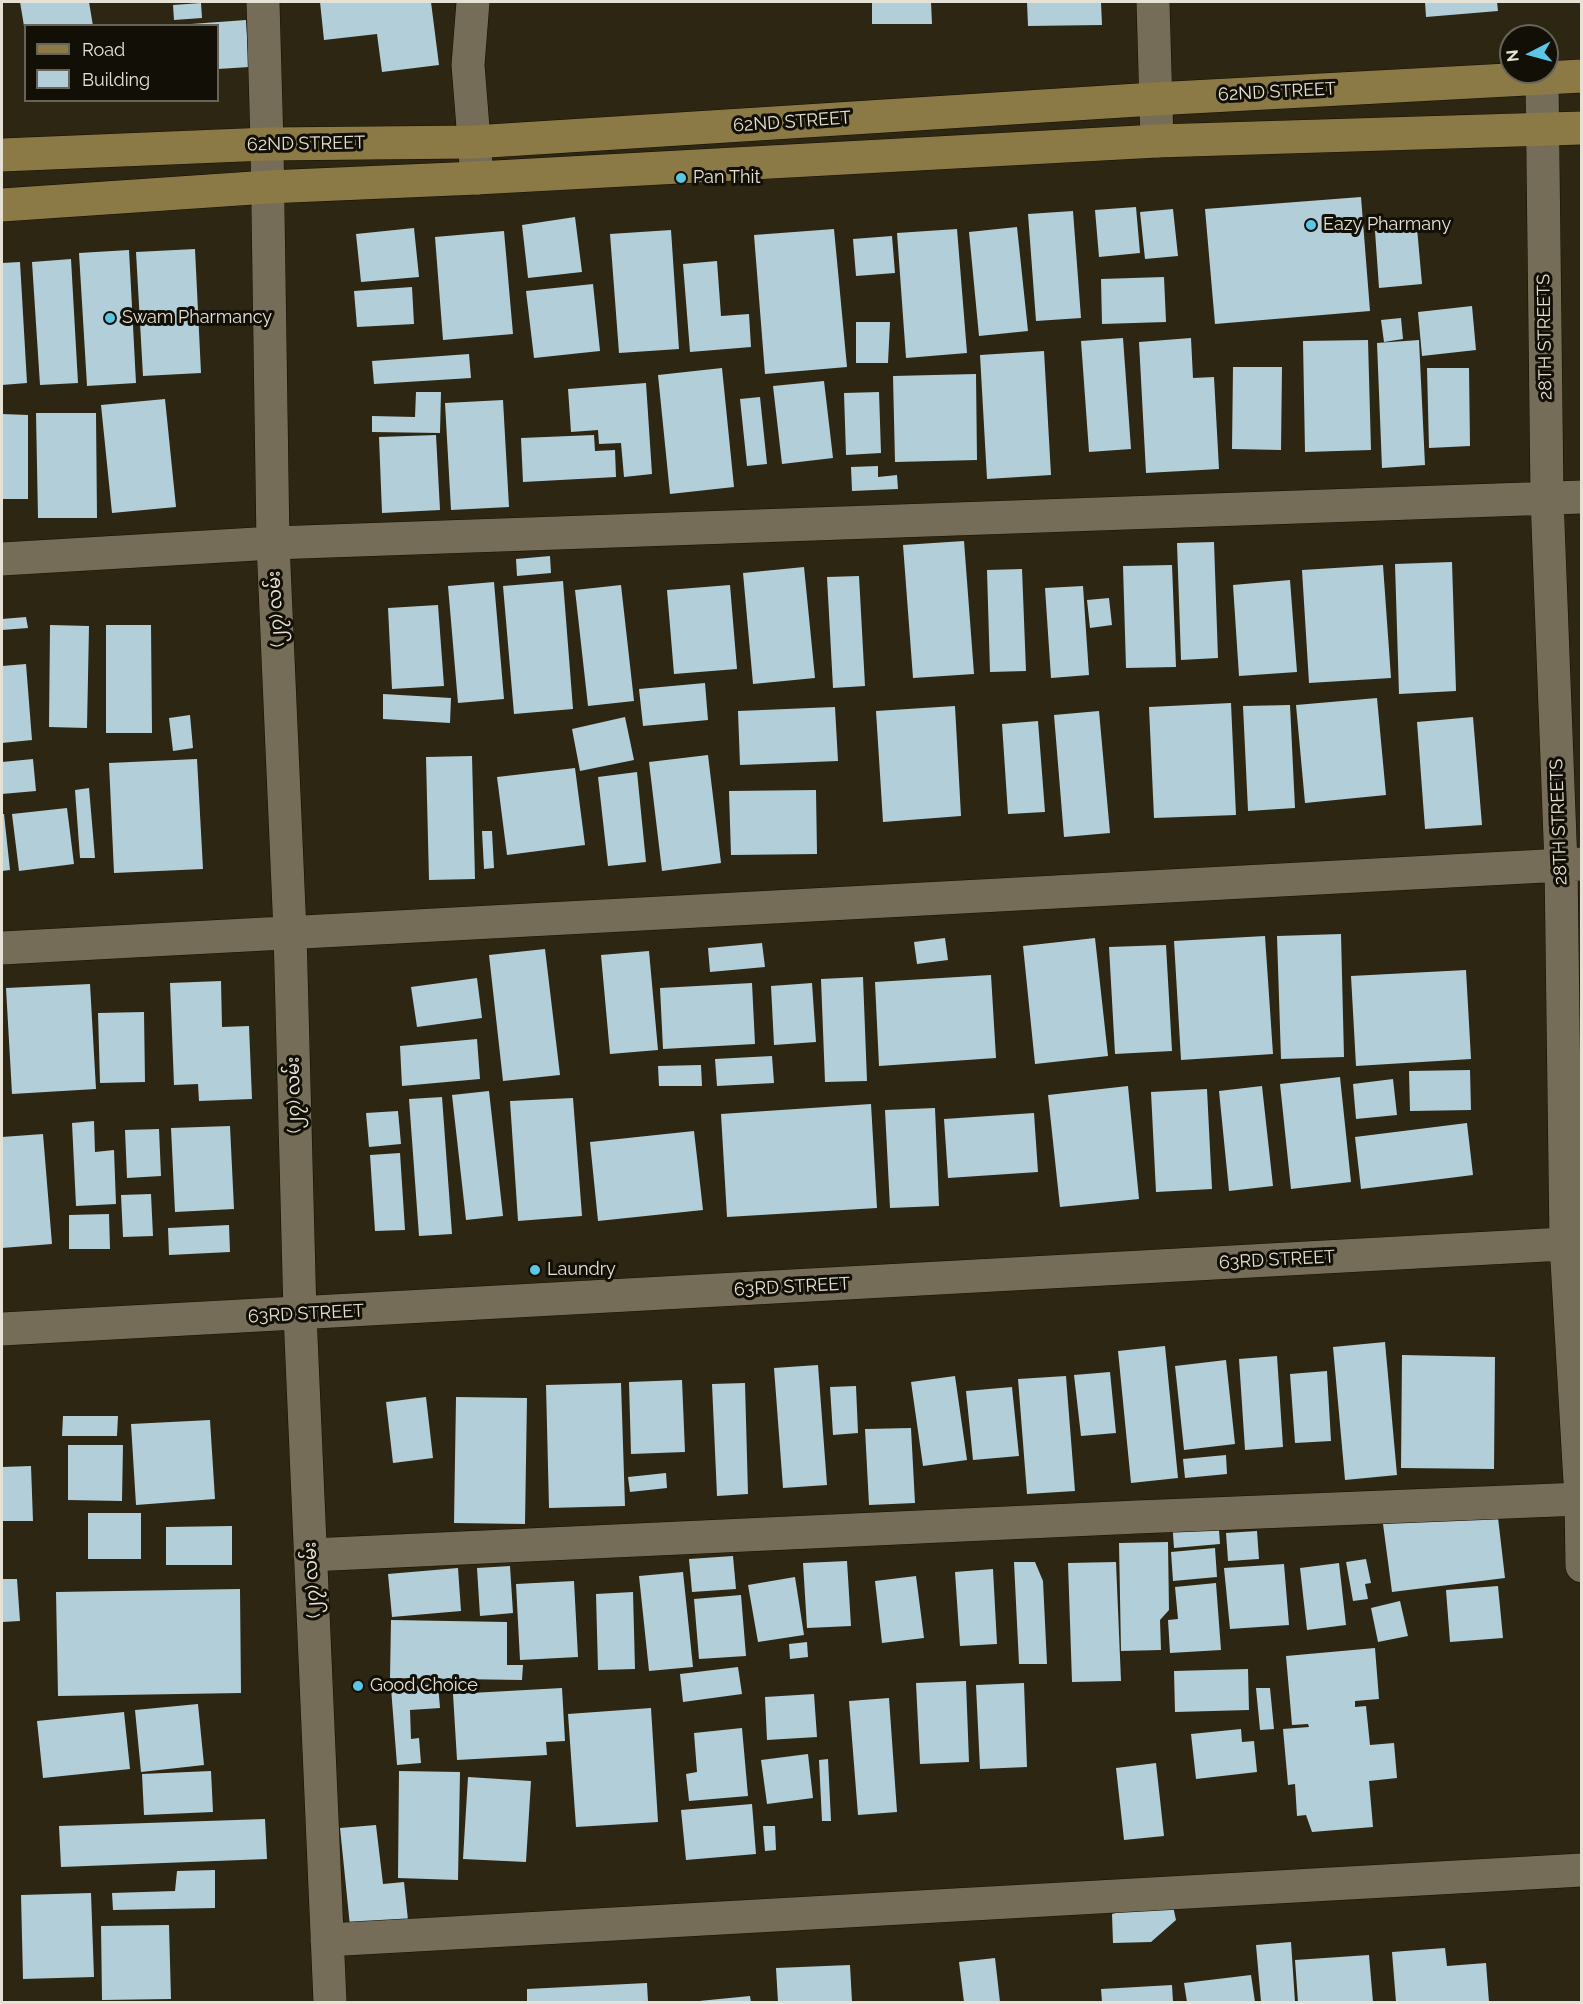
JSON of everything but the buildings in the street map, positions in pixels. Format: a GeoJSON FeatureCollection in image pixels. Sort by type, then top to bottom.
{"type":"FeatureCollection","features":[{"type":"Feature","properties":{"kind":"main road","name":"62ND STREET"},"geometry":{"type":"LineString","coordinates":[[1559,77],[1581,76]]}},
{"type":"Feature","properties":{"kind":"main road","name":"62ND STREET"},"geometry":{"type":"LineString","coordinates":[[2,155],[267,144],[473,142],[1154,99],[1499,80]]}},
{"type":"Feature","properties":{"kind":"main road"},"geometry":{"type":"LineString","coordinates":[[2,205],[268,187],[477,178],[1156,141],[1581,128]]}},
{"type":"Feature","properties":{"kind":"street","name":"(၂၇) လမ်း"},"geometry":{"type":"LineString","coordinates":[[263,2],[273,543],[290,932],[300,1314],[330,2002]]}},
{"type":"Feature","properties":{"kind":"street"},"geometry":{"type":"LineString","coordinates":[[473,2],[468,65],[477,178]]}},
{"type":"Feature","properties":{"kind":"street"},"geometry":{"type":"LineString","coordinates":[[1153,2],[1156,141]]}},
{"type":"Feature","properties":{"kind":"street","name":"28TH STREETS"},"geometry":{"type":"LineString","coordinates":[[1542,84],[1547,497],[1571,865],[1574,1244],[1581,1566]]}},
{"type":"Feature","properties":{"kind":"street"},"geometry":{"type":"LineString","coordinates":[[2,559],[273,543],[1581,497]]}},
{"type":"Feature","properties":{"kind":"street"},"geometry":{"type":"LineString","coordinates":[[2,948],[1571,865]]}},
{"type":"Feature","properties":{"kind":"street","name":"63RD STREET"},"geometry":{"type":"LineString","coordinates":[[2,1329],[1574,1244]]}},
{"type":"Feature","properties":{"kind":"street"},"geometry":{"type":"LineString","coordinates":[[310,1555],[1581,1499]]}},
{"type":"Feature","properties":{"kind":"street"},"geometry":{"type":"LineString","coordinates":[[327,1941],[1581,1870]]}},
{"type":"Feature","properties":{"kind":"place","name":"Pan Thit"},"geometry":{"type":"Point","coordinates":[681,178]}},
{"type":"Feature","properties":{"kind":"place","name":"Eazy Pharmany"},"geometry":{"type":"Point","coordinates":[1311,225]}},
{"type":"Feature","properties":{"kind":"place","name":"Swam Pharmancy"},"geometry":{"type":"Point","coordinates":[110,318]}},
{"type":"Feature","properties":{"kind":"place","name":"Laundry"},"geometry":{"type":"Point","coordinates":[535,1270]}},
{"type":"Feature","properties":{"kind":"place","name":"Good Choice"},"geometry":{"type":"Point","coordinates":[358,1686]}}]}
